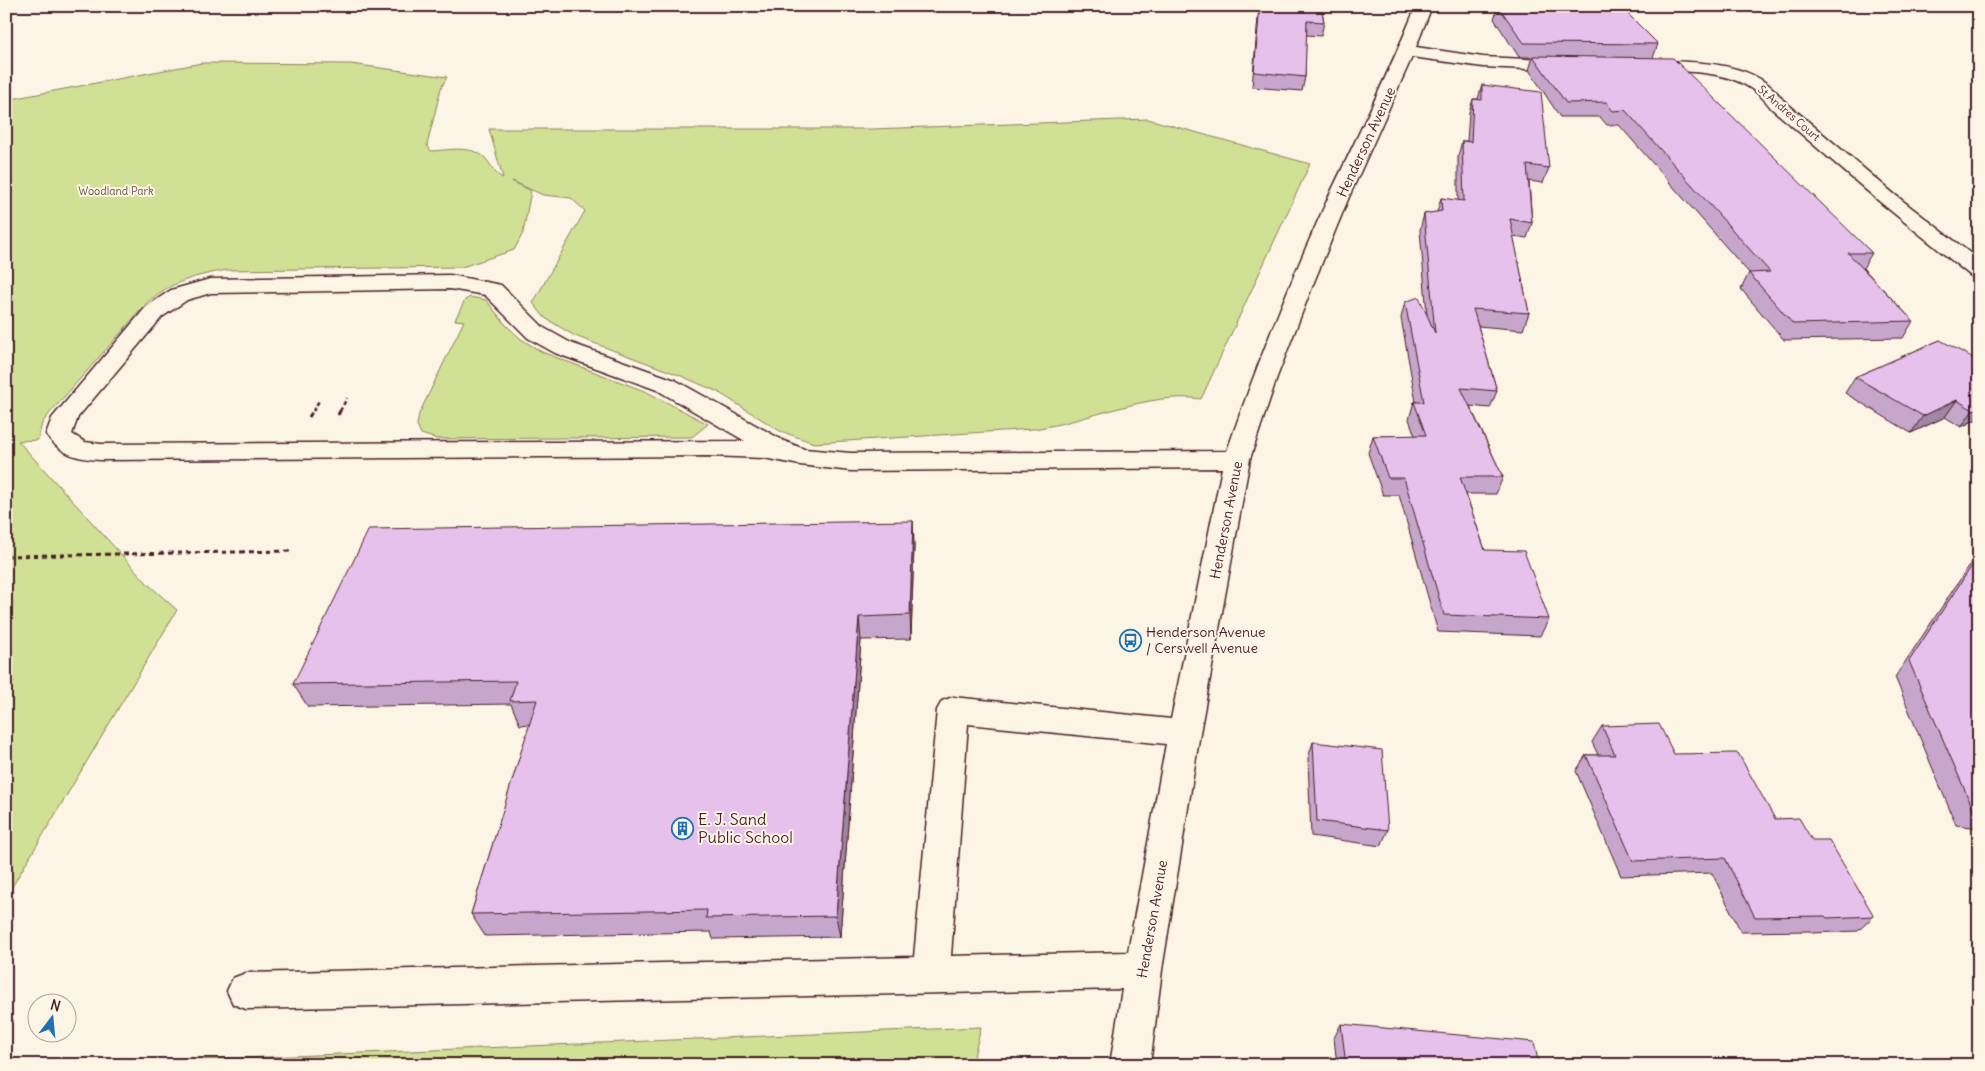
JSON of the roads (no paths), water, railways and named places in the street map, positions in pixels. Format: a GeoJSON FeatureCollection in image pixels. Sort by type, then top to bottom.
{"type":"FeatureCollection","features":[{"type":"Feature","properties":{"kind":"street","name":"Henderson Avenue"},"geometry":{"type":"LineString","coordinates":[[1130,1065],[1143,970],[1184,733],[1237,458],[1265,377],[1303,282],[1339,197],[1400,70],[1424,6]]}},
{"type":"Feature","properties":{"kind":"street"},"geometry":{"type":"LineString","coordinates":[[1406,51],[1483,62],[1586,66]]}},
{"type":"Feature","properties":{"kind":"street","name":"St Andres Court"},"geometry":{"type":"LineString","coordinates":[[1624,66],[1709,69],[1734,74],[1762,87],[1777,104],[1887,198],[1979,271]]}},
{"type":"Feature","properties":{"kind":"street"},"geometry":{"type":"LineString","coordinates":[[800,456],[775,447],[666,385],[572,352],[547,340],[528,325],[493,290],[450,282],[231,285],[210,286],[188,292],[169,301],[154,312],[69,411],[64,418],[59,434],[62,440],[70,445],[84,450],[101,452],[709,448],[764,450],[800,456],[851,462],[1237,458]]}},
{"type":"Feature","properties":{"kind":"street"},"geometry":{"type":"LineString","coordinates":[[931,976],[953,710],[1184,733]]}},
{"type":"Feature","properties":{"kind":"street"},"geometry":{"type":"LineString","coordinates":[[246,991],[1143,970]]}},
{"type":"Feature","properties":{"kind":"place","name":"Henderson Avenue / Cerswell Avenue"},"geometry":{"type":"Point","coordinates":[1130,640]}},
{"type":"Feature","properties":{"kind":"place","name":"E. J. Sand Public School"},"geometry":{"type":"Point","coordinates":[682,828]}},
{"type":"Feature","properties":{"kind":"park label","name":"Woodland Park"},"geometry":{"type":"Point","coordinates":[116,191]}}]}
